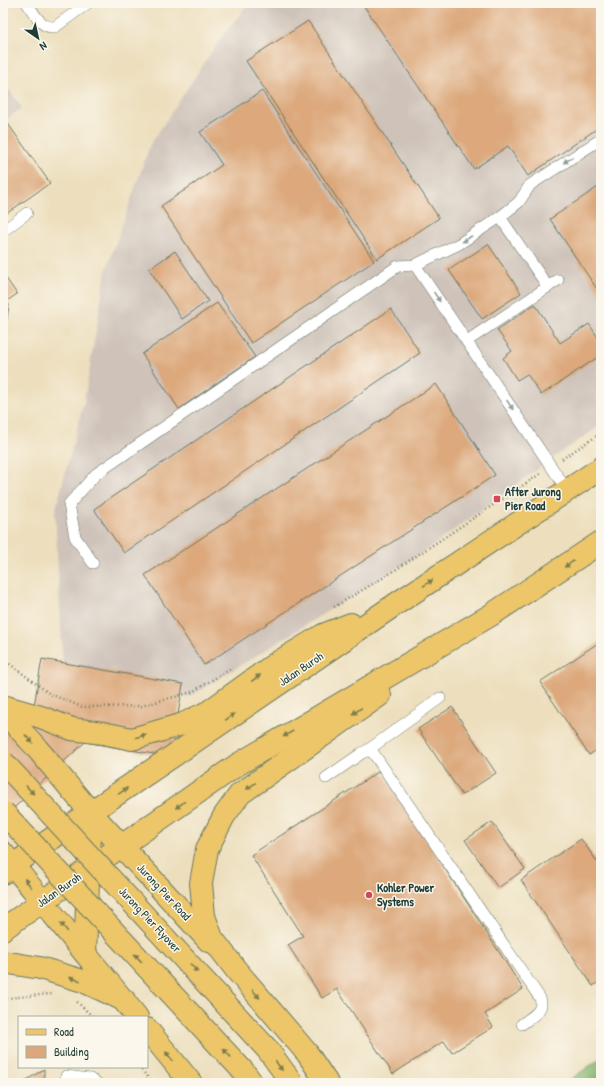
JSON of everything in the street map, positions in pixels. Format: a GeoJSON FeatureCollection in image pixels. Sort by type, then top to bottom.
{"type":"FeatureCollection","features":[{"type":"Feature","properties":{"kind":"main road","name":"Jalan Buroh"},"geometry":{"type":"LineString","coordinates":[[6,863],[91,813],[396,604],[601,468]]}},
{"type":"Feature","properties":{"kind":"main road","name":"Jalan Buroh"},"geometry":{"type":"LineString","coordinates":[[3,929],[122,847],[237,764],[491,615],[601,542]]}},
{"type":"Feature","properties":{"kind":"main road"},"geometry":{"type":"LineString","coordinates":[[3,706],[41,717],[72,729],[132,739],[183,724],[208,712],[275,664],[323,635],[396,604]]}},
{"type":"Feature","properties":{"kind":"main road"},"geometry":{"type":"LineString","coordinates":[[327,1083],[307,1053],[237,971],[212,938],[204,916],[201,883],[207,849],[224,816],[240,794],[491,615]]}},
{"type":"Feature","properties":{"kind":"main road","name":"Jurong Pier Road"},"geometry":{"type":"LineString","coordinates":[[3,710],[91,813],[237,971]]}},
{"type":"Feature","properties":{"kind":"main road","name":"Jurong Pier Flyover"},"geometry":{"type":"LineString","coordinates":[[3,762],[263,1044],[292,1083]]}},
{"type":"Feature","properties":{"kind":"main road"},"geometry":{"type":"LineString","coordinates":[[3,812],[244,1072],[252,1083]]}},
{"type":"Feature","properties":{"kind":"main road"},"geometry":{"type":"LineString","coordinates":[[85,953],[91,813]]}},
{"type":"Feature","properties":{"kind":"main road"},"geometry":{"type":"LineString","coordinates":[[6,863],[43,901],[136,1016]]}},
{"type":"Feature","properties":{"kind":"main road"},"geometry":{"type":"LineString","coordinates":[[3,962],[40,968],[83,981],[124,1000]]}},
{"type":"Feature","properties":{"kind":"main road"},"geometry":{"type":"LineString","coordinates":[[148,1030],[191,1083]]}},
{"type":"Feature","properties":{"kind":"lane"},"geometry":{"type":"LineString","coordinates":[[27,3],[43,25],[56,27],[88,3]]}},
{"type":"Feature","properties":{"kind":"lane"},"geometry":{"type":"LineString","coordinates":[[93,564],[75,537],[69,504],[96,474],[398,266],[415,265],[459,244],[500,217],[519,202],[530,185],[601,139]]}},
{"type":"Feature","properties":{"kind":"lane"},"geometry":{"type":"LineString","coordinates":[[3,230],[27,213]]}},
{"type":"Feature","properties":{"kind":"lane"},"geometry":{"type":"LineString","coordinates":[[500,217],[548,286]]}},
{"type":"Feature","properties":{"kind":"lane"},"geometry":{"type":"LineString","coordinates":[[415,265],[567,490]]}},
{"type":"Feature","properties":{"kind":"lane"},"geometry":{"type":"LineString","coordinates":[[467,342],[558,280]]}},
{"type":"Feature","properties":{"kind":"lane"},"geometry":{"type":"LineString","coordinates":[[326,778],[368,750],[440,698]]}},
{"type":"Feature","properties":{"kind":"lane"},"geometry":{"type":"LineString","coordinates":[[368,750],[374,754],[416,814],[540,998],[542,1002],[541,1008],[537,1013],[522,1024]]}},
{"type":"Feature","properties":{"kind":"lane"},"geometry":{"type":"LineString","coordinates":[[66,1076],[90,1079],[97,1083]]}},
{"type":"Feature","properties":{"kind":"path"},"geometry":{"type":"LineString","coordinates":[[333,608],[386,576],[601,433]]}},
{"type":"Feature","properties":{"kind":"path"},"geometry":{"type":"LineString","coordinates":[[3,659],[50,694],[82,707],[141,706],[192,692],[239,664]]}},
{"type":"Feature","properties":{"kind":"path"},"geometry":{"type":"LineString","coordinates":[[3,1000],[7,998],[56,993]]}},
{"type":"Feature","properties":{"kind":"path"},"geometry":{"type":"LineString","coordinates":[[75,1000],[91,1016]]}},
{"type":"Feature","properties":{"kind":"path"},"geometry":{"type":"LineString","coordinates":[[140,1068],[153,1083]]}},
{"type":"Feature","properties":{"kind":"shaded area"},"geometry":{"type":"Polygon","coordinates":[[[249,3],[601,3],[601,425],[426,550],[191,696],[132,708],[64,689],[55,512],[84,402],[106,271],[150,145],[220,39],[249,3]]]}},
{"type":"Feature","properties":{"kind":"shaded area"},"geometry":{"type":"Polygon","coordinates":[[[3,81],[22,108],[3,122],[3,81]]]}},
{"type":"Feature","properties":{"kind":"green space"},"geometry":{"type":"Polygon","coordinates":[[[601,1058],[601,1083],[565,1083],[601,1058]]]}},
{"type":"Feature","properties":{"kind":"building"},"geometry":{"type":"Polygon","coordinates":[[[362,3],[600,3],[601,126],[528,176],[508,146],[474,169],[362,3]]]}},
{"type":"Feature","properties":{"kind":"building"},"geometry":{"type":"Polygon","coordinates":[[[308,21],[439,218],[377,259],[246,61],[308,21]]]}},
{"type":"Feature","properties":{"kind":"building"},"geometry":{"type":"Polygon","coordinates":[[[262,91],[374,261],[251,343],[161,206],[222,165],[200,132],[262,91]]]}},
{"type":"Feature","properties":{"kind":"building"},"geometry":{"type":"Polygon","coordinates":[[[6,121],[50,183],[3,216],[3,123],[6,121]]]}},
{"type":"Feature","properties":{"kind":"building"},"geometry":{"type":"Polygon","coordinates":[[[601,185],[601,295],[550,219],[601,185]]]}},
{"type":"Feature","properties":{"kind":"building"},"geometry":{"type":"Polygon","coordinates":[[[488,244],[521,293],[482,319],[449,270],[488,244]]]}},
{"type":"Feature","properties":{"kind":"building"},"geometry":{"type":"Polygon","coordinates":[[[175,251],[208,301],[182,319],[149,269],[175,251]]]}},
{"type":"Feature","properties":{"kind":"building"},"geometry":{"type":"Polygon","coordinates":[[[3,274],[17,294],[7,301],[9,305],[6,326],[3,329],[3,274]]]}},
{"type":"Feature","properties":{"kind":"building"},"geometry":{"type":"Polygon","coordinates":[[[217,303],[255,357],[179,409],[142,354],[217,303]]]}},
{"type":"Feature","properties":{"kind":"building"},"geometry":{"type":"Polygon","coordinates":[[[535,304],[560,343],[589,324],[601,342],[601,355],[541,395],[527,374],[517,380],[503,358],[512,351],[497,330],[535,304]]]}},
{"type":"Feature","properties":{"kind":"building"},"geometry":{"type":"Polygon","coordinates":[[[391,309],[420,353],[124,553],[94,509],[391,309]]]}},
{"type":"Feature","properties":{"kind":"building"},"geometry":{"type":"Polygon","coordinates":[[[436,384],[495,475],[204,665],[145,575],[436,384]]]}},
{"type":"Feature","properties":{"kind":"building"},"geometry":{"type":"Polygon","coordinates":[[[601,641],[601,747],[589,755],[540,682],[601,641]]]}},
{"type":"Feature","properties":{"kind":"building"},"geometry":{"type":"Polygon","coordinates":[[[42,659],[183,684],[171,757],[85,742],[3,818],[3,734],[34,706],[42,659]]]}},
{"type":"Feature","properties":{"kind":"building"},"geometry":{"type":"Polygon","coordinates":[[[452,707],[496,773],[462,795],[418,729],[452,707]]]}},
{"type":"Feature","properties":{"kind":"building","name":"Kohler Power Systems"},"geometry":{"type":"Polygon","coordinates":[[[381,770],[523,989],[485,1014],[493,1027],[452,1053],[444,1041],[393,1074],[337,989],[322,998],[288,945],[303,936],[251,855],[381,770]]]}},
{"type":"Feature","properties":{"kind":"building"},"geometry":{"type":"Polygon","coordinates":[[[492,822],[525,869],[498,888],[465,840],[492,822]]]}},
{"type":"Feature","properties":{"kind":"building"},"geometry":{"type":"Polygon","coordinates":[[[581,839],[601,867],[601,980],[593,986],[521,880],[581,839]]]}},
{"type":"Feature","properties":{"kind":"building"},"geometry":{"type":"Polygon","coordinates":[[[44,1069],[44,1083],[22,1083],[44,1069]]]}},
{"type":"Feature","properties":{"kind":"place","name":"After Jurong Pier Road"},"geometry":{"type":"Point","coordinates":[497,499]}},
{"type":"Feature","properties":{"kind":"place","name":"Kohler Power Systems"},"geometry":{"type":"Point","coordinates":[369,895]}}]}
